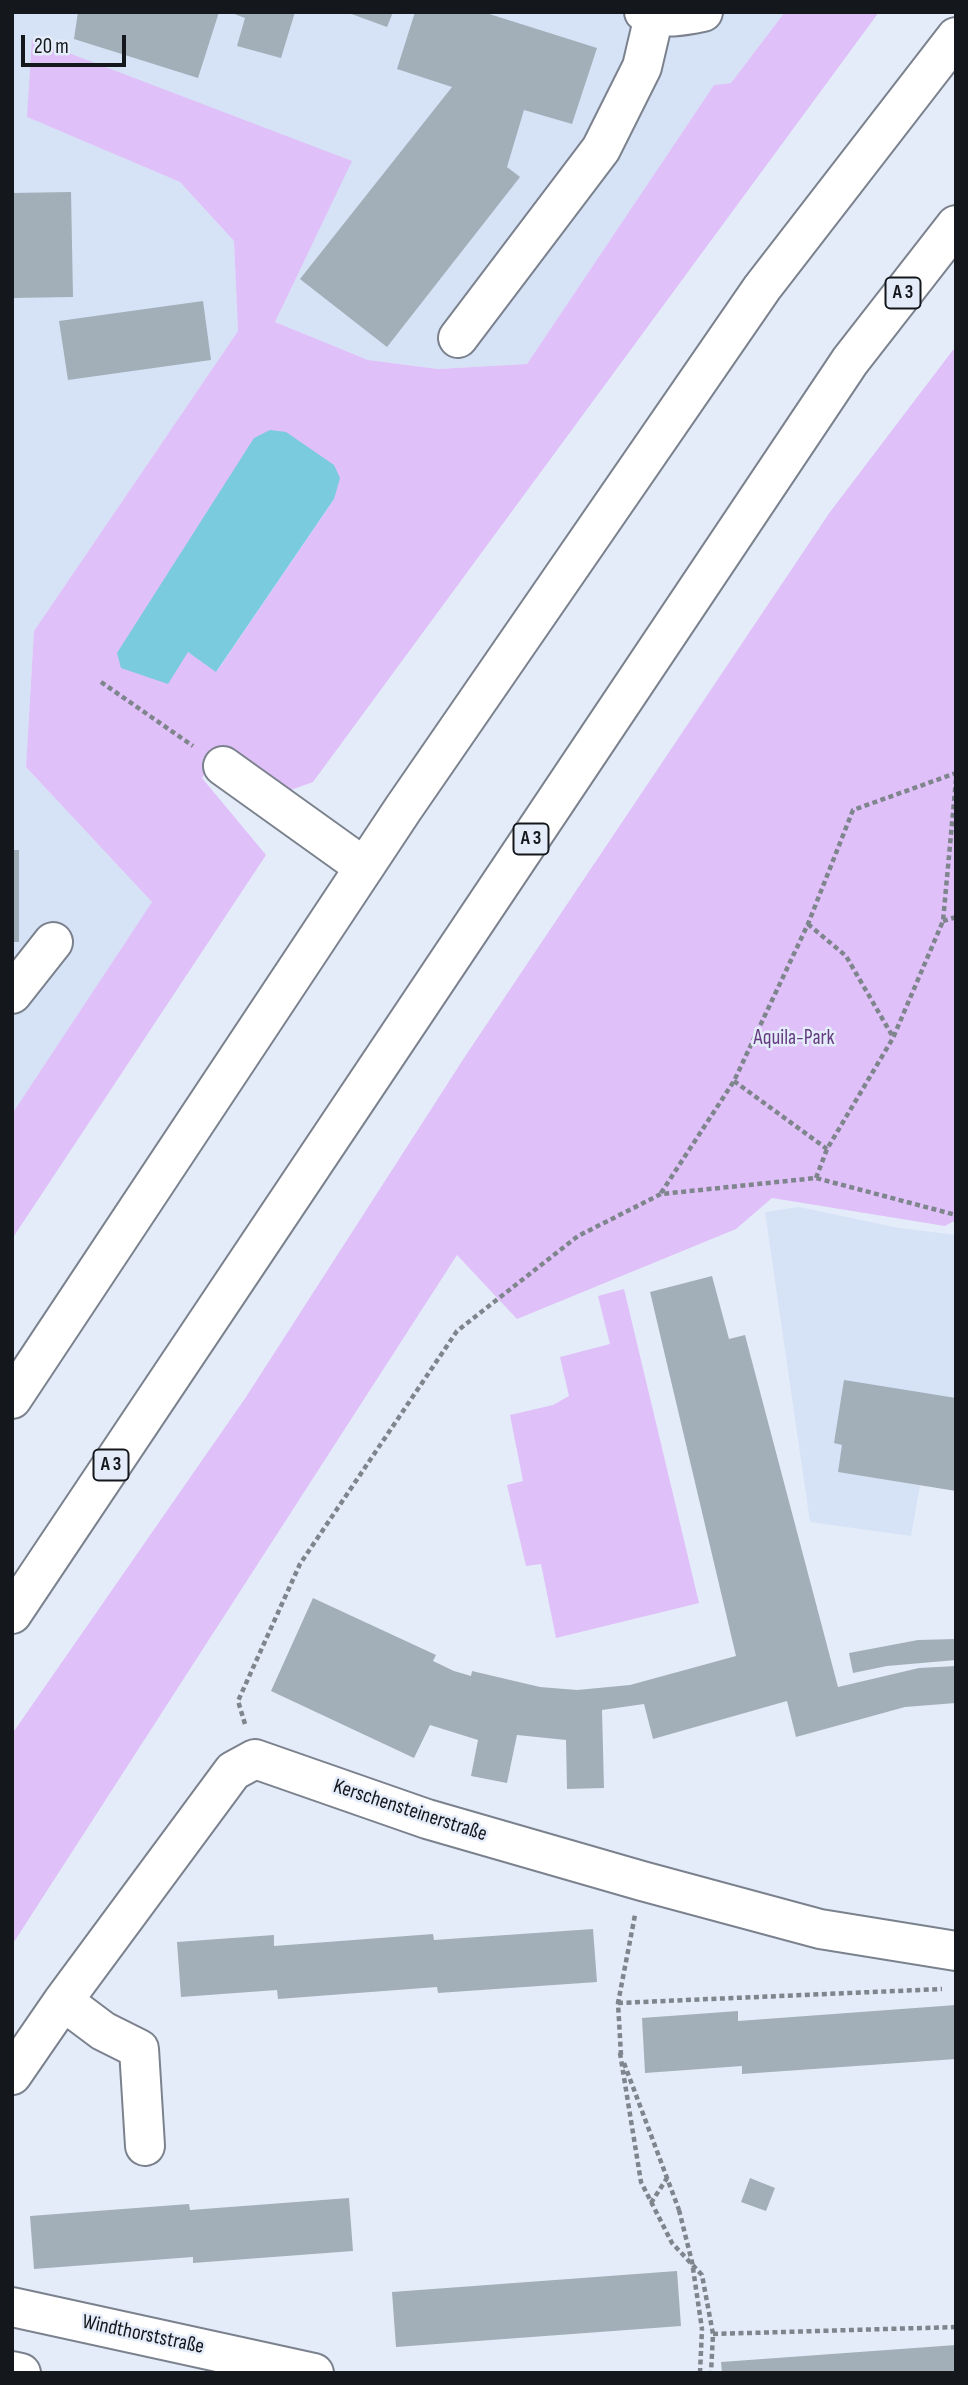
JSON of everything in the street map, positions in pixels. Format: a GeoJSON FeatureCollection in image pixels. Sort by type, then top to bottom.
{"type":"FeatureCollection","features":[{"type":"Feature","properties":{"kind":"main road"},"geometry":{"type":"LineString","coordinates":[[458,338],[601,149],[642,67],[649,14],[685,16],[703,12]]}},
{"type":"Feature","properties":{"kind":"main road"},"geometry":{"type":"LineString","coordinates":[[12,1399],[364,867],[762,288],[956,37]]}},
{"type":"Feature","properties":{"kind":"main road","name":"A 3"},"geometry":{"type":"LineString","coordinates":[[12,1614],[850,361],[956,225]]}},
{"type":"Feature","properties":{"kind":"main road"},"geometry":{"type":"LineString","coordinates":[[223,766],[364,867]]}},
{"type":"Feature","properties":{"kind":"main road"},"geometry":{"type":"LineString","coordinates":[[12,994],[53,942]]}},
{"type":"Feature","properties":{"kind":"main road"},"geometry":{"type":"LineString","coordinates":[[12,2074],[233,1771],[255,1759]]}},
{"type":"Feature","properties":{"kind":"main road","name":"Kerschensteinerstraße"},"geometry":{"type":"LineString","coordinates":[[255,1759],[427,1819],[642,1881],[820,1929],[956,1951]]}},
{"type":"Feature","properties":{"kind":"main road"},"geometry":{"type":"LineString","coordinates":[[63,2001],[103,2031],[139,2049],[145,2146]]}},
{"type":"Feature","properties":{"kind":"main road","name":"Windthorststraße"},"geometry":{"type":"LineString","coordinates":[[12,2307],[314,2373]]}},
{"type":"Feature","properties":{"kind":"main road"},"geometry":{"type":"LineString","coordinates":[[12,2371],[21,2373]]}},
{"type":"Feature","properties":{"kind":"path"},"geometry":{"type":"LineString","coordinates":[[100,682],[223,766]]}},
{"type":"Feature","properties":{"kind":"path"},"geometry":{"type":"LineString","coordinates":[[661,1194],[734,1081],[808,924],[853,810],[956,773]]}},
{"type":"Feature","properties":{"kind":"path"},"geometry":{"type":"LineString","coordinates":[[816,1178],[827,1149],[893,1038],[943,921],[956,780]]}},
{"type":"Feature","properties":{"kind":"path"},"geometry":{"type":"LineString","coordinates":[[943,921],[956,917]]}},
{"type":"Feature","properties":{"kind":"path"},"geometry":{"type":"LineString","coordinates":[[808,924],[846,956],[893,1038]]}},
{"type":"Feature","properties":{"kind":"path"},"geometry":{"type":"LineString","coordinates":[[734,1081],[827,1149]]}},
{"type":"Feature","properties":{"kind":"path"},"geometry":{"type":"LineString","coordinates":[[255,1759],[238,1701],[300,1564],[457,1331],[578,1236],[661,1194],[816,1178],[956,1216]]}},
{"type":"Feature","properties":{"kind":"path"},"geometry":{"type":"LineString","coordinates":[[642,1881],[618,2003],[620,2053],[641,2182],[672,2243],[702,2275],[713,2334],[711,2373]]}},
{"type":"Feature","properties":{"kind":"path"},"geometry":{"type":"LineString","coordinates":[[618,2003],[956,1989]]}},
{"type":"Feature","properties":{"kind":"path"},"geometry":{"type":"LineString","coordinates":[[620,2053],[679,2210],[692,2262],[702,2329],[700,2373]]}},
{"type":"Feature","properties":{"kind":"path"},"geometry":{"type":"LineString","coordinates":[[651,2203],[667,2177]]}},
{"type":"Feature","properties":{"kind":"path"},"geometry":{"type":"LineString","coordinates":[[713,2334],[956,2327]]}},
{"type":"Feature","properties":{"kind":"shaded area"},"geometry":{"type":"Polygon","coordinates":[[[12,12],[785,12],[731,83],[714,85],[527,364],[438,369],[368,360],[275,322],[351,162],[27,117],[180,182],[234,241],[238,331],[34,631],[26,767],[152,902],[12,1114],[12,12]]]}},
{"type":"Feature","properties":{"kind":"shaded area"},"geometry":{"type":"Polygon","coordinates":[[[799,1207],[899,1228],[956,1235],[956,1480],[922,1474],[911,1536],[810,1522],[765,1212],[799,1207]]]}},
{"type":"Feature","properties":{"kind":"green space"},"geometry":{"type":"Polygon","coordinates":[[[785,12],[879,12],[313,782],[288,791],[224,746],[202,778],[266,855],[12,1239],[12,1114],[152,902],[26,767],[34,631],[238,331],[234,241],[180,182],[27,117],[32,39],[352,161],[275,322],[368,360],[438,369],[527,364],[714,85],[731,83],[785,12]],[[334,499],[188,652],[217,671],[334,499]]]}},
{"type":"Feature","properties":{"kind":"green space","name":"Aquila-Park"},"geometry":{"type":"Polygon","coordinates":[[[956,346],[956,1220],[945,1226],[772,1198],[736,1229],[517,1319],[457,1255],[12,1945],[12,1734],[246,1397],[466,1055],[830,512],[956,346]]]}},
{"type":"Feature","properties":{"kind":"green space"},"geometry":{"type":"Polygon","coordinates":[[[624,1289],[699,1603],[556,1638],[541,1564],[526,1566],[507,1485],[523,1481],[510,1415],[553,1405],[569,1396],[560,1357],[610,1344],[598,1296],[624,1289]]]}},
{"type":"Feature","properties":{"kind":"water"},"geometry":{"type":"Polygon","coordinates":[[[270,430],[286,432],[334,465],[340,478],[334,499],[216,672],[188,652],[168,684],[121,668],[117,653],[254,438],[270,430]]]}},
{"type":"Feature","properties":{"kind":"building"},"geometry":{"type":"Polygon","coordinates":[[[78,12],[219,12],[198,78],[74,39],[78,12]]]}},
{"type":"Feature","properties":{"kind":"building"},"geometry":{"type":"Polygon","coordinates":[[[229,12],[295,12],[281,58],[237,46],[245,18],[229,12]]]}},
{"type":"Feature","properties":{"kind":"building"},"geometry":{"type":"Polygon","coordinates":[[[346,12],[393,12],[387,27],[346,12]]]}},
{"type":"Feature","properties":{"kind":"building"},"geometry":{"type":"Polygon","coordinates":[[[415,12],[483,12],[597,48],[572,124],[524,110],[507,167],[520,177],[387,347],[300,279],[452,87],[397,69],[415,12]]]}},
{"type":"Feature","properties":{"kind":"building"},"geometry":{"type":"Polygon","coordinates":[[[71,192],[73,297],[12,298],[12,193],[71,192]]]}},
{"type":"Feature","properties":{"kind":"building"},"geometry":{"type":"Polygon","coordinates":[[[203,301],[211,360],[68,380],[59,321],[203,301]]]}},
{"type":"Feature","properties":{"kind":"building"},"geometry":{"type":"Polygon","coordinates":[[[12,850],[19,850],[19,942],[12,942],[12,850]]]}},
{"type":"Feature","properties":{"kind":"building"},"geometry":{"type":"Polygon","coordinates":[[[712,1276],[729,1339],[745,1335],[838,1687],[919,1668],[956,1666],[956,1703],[905,1707],[796,1737],[787,1701],[653,1739],[644,1704],[602,1710],[604,1788],[567,1789],[566,1740],[517,1735],[507,1783],[471,1776],[478,1740],[430,1725],[414,1758],[271,1691],[313,1598],[436,1655],[433,1661],[454,1671],[471,1676],[472,1671],[540,1687],[577,1690],[630,1685],[736,1656],[650,1292],[712,1276]]]}},
{"type":"Feature","properties":{"kind":"building"},"geometry":{"type":"Polygon","coordinates":[[[844,1380],[956,1398],[956,1491],[838,1472],[842,1445],[834,1443],[844,1380]]]}},
{"type":"Feature","properties":{"kind":"building"},"geometry":{"type":"Polygon","coordinates":[[[956,1639],[956,1660],[887,1666],[853,1673],[849,1653],[918,1640],[956,1639]]]}},
{"type":"Feature","properties":{"kind":"building"},"geometry":{"type":"Polygon","coordinates":[[[593,1929],[597,1982],[438,1993],[437,1987],[278,1999],[277,1990],[181,1997],[177,1942],[274,1935],[274,1946],[433,1934],[434,1940],[593,1929]]]}},
{"type":"Feature","properties":{"kind":"building"},"geometry":{"type":"Polygon","coordinates":[[[956,2005],[956,2059],[742,2074],[742,2066],[645,2073],[642,2018],[738,2011],[738,2021],[956,2005]]]}},
{"type":"Feature","properties":{"kind":"building"},"geometry":{"type":"Polygon","coordinates":[[[750,2178],[775,2188],[766,2211],[741,2202],[750,2178]]]}},
{"type":"Feature","properties":{"kind":"building"},"geometry":{"type":"Polygon","coordinates":[[[349,2198],[353,2251],[193,2263],[193,2257],[34,2269],[30,2216],[189,2204],[190,2210],[349,2198]]]}},
{"type":"Feature","properties":{"kind":"building"},"geometry":{"type":"Polygon","coordinates":[[[677,2271],[681,2326],[396,2347],[392,2292],[677,2271]]]}},
{"type":"Feature","properties":{"kind":"building"},"geometry":{"type":"Polygon","coordinates":[[[956,2345],[956,2373],[722,2373],[721,2362],[956,2345]]]}}]}
